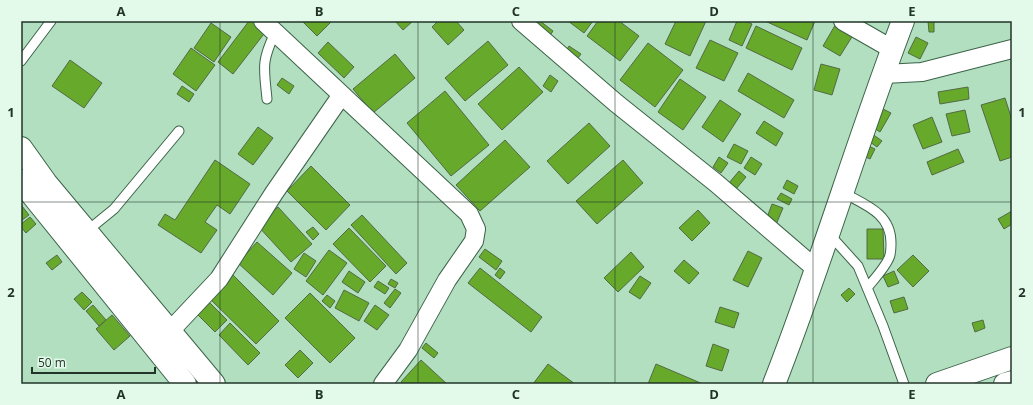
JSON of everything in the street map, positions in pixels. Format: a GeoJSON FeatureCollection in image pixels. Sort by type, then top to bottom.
{"type":"FeatureCollection","features":[{"type":"Feature","properties":{"kind":"main road"},"geometry":{"type":"LineString","coordinates":[[774,384],[830,234],[842,192],[903,21]]}},
{"type":"Feature","properties":{"kind":"main road"},"geometry":{"type":"LineString","coordinates":[[21,148],[46,183],[214,384]]}},
{"type":"Feature","properties":{"kind":"main road"},"geometry":{"type":"LineString","coordinates":[[21,181],[185,384]]}},
{"type":"Feature","properties":{"kind":"main road"},"geometry":{"type":"LineString","coordinates":[[936,384],[1012,358]]}},
{"type":"Feature","properties":{"kind":"main road"},"geometry":{"type":"LineString","coordinates":[[1005,384],[1012,382]]}},
{"type":"Feature","properties":{"kind":"street"},"geometry":{"type":"LineString","coordinates":[[520,21],[616,103],[716,183],[816,269]]}},
{"type":"Feature","properties":{"kind":"street"},"geometry":{"type":"LineString","coordinates":[[843,21],[892,49]]}},
{"type":"Feature","properties":{"kind":"street"},"geometry":{"type":"LineString","coordinates":[[269,27],[341,96],[469,214],[476,229],[474,241],[447,280],[408,350],[383,384]]}},
{"type":"Feature","properties":{"kind":"street"},"geometry":{"type":"LineString","coordinates":[[884,74],[922,72],[1012,48]]}},
{"type":"Feature","properties":{"kind":"street"},"geometry":{"type":"LineString","coordinates":[[170,331],[219,279],[274,193],[341,96]]}},
{"type":"Feature","properties":{"kind":"lane"},"geometry":{"type":"LineString","coordinates":[[21,61],[51,21]]}},
{"type":"Feature","properties":{"kind":"lane"},"geometry":{"type":"LineString","coordinates":[[267,99],[264,61],[269,27]]}},
{"type":"Feature","properties":{"kind":"lane"},"geometry":{"type":"LineString","coordinates":[[87,231],[114,209],[179,131]]}},
{"type":"Feature","properties":{"kind":"lane"},"geometry":{"type":"LineString","coordinates":[[842,192],[871,208],[881,216],[889,226],[890,256],[883,269],[867,288]]}},
{"type":"Feature","properties":{"kind":"lane"},"geometry":{"type":"LineString","coordinates":[[830,234],[858,266],[883,326],[904,384]]}},
{"type":"Feature","properties":{"kind":"building"},"geometry":{"type":"Polygon","coordinates":[[[249,21],[256,21],[267,30],[233,74],[218,62],[249,21]]]}},
{"type":"Feature","properties":{"kind":"building"},"geometry":{"type":"Polygon","coordinates":[[[302,21],[332,21],[317,36],[302,21]]]}},
{"type":"Feature","properties":{"kind":"building"},"geometry":{"type":"Polygon","coordinates":[[[395,21],[413,21],[403,30],[395,21]]]}},
{"type":"Feature","properties":{"kind":"building"},"geometry":{"type":"Polygon","coordinates":[[[438,21],[456,21],[464,30],[448,45],[432,27],[438,21]]]}},
{"type":"Feature","properties":{"kind":"building"},"geometry":{"type":"Polygon","coordinates":[[[525,21],[540,21],[553,31],[547,40],[525,21]]]}},
{"type":"Feature","properties":{"kind":"building"},"geometry":{"type":"Polygon","coordinates":[[[568,21],[593,21],[584,33],[568,21]]]}},
{"type":"Feature","properties":{"kind":"building"},"geometry":{"type":"Polygon","coordinates":[[[598,21],[619,21],[639,36],[620,61],[587,36],[598,21]]]}},
{"type":"Feature","properties":{"kind":"building"},"geometry":{"type":"Polygon","coordinates":[[[676,21],[706,21],[690,56],[665,44],[676,21]]]}},
{"type":"Feature","properties":{"kind":"building"},"geometry":{"type":"Polygon","coordinates":[[[737,21],[745,21],[752,24],[742,46],[729,40],[737,21]]]}},
{"type":"Feature","properties":{"kind":"building"},"geometry":{"type":"Polygon","coordinates":[[[765,21],[815,21],[807,40],[765,21]]]}},
{"type":"Feature","properties":{"kind":"building"},"geometry":{"type":"Polygon","coordinates":[[[928,21],[934,21],[934,32],[929,32],[928,21]]]}},
{"type":"Feature","properties":{"kind":"building"},"geometry":{"type":"Polygon","coordinates":[[[837,22],[855,32],[840,56],[823,46],[837,22]]]}},
{"type":"Feature","properties":{"kind":"building"},"geometry":{"type":"Polygon","coordinates":[[[211,23],[231,37],[214,62],[194,48],[211,23]]]}},
{"type":"Feature","properties":{"kind":"building"},"geometry":{"type":"Polygon","coordinates":[[[756,26],[802,48],[792,70],[746,48],[756,26]]]}},
{"type":"Feature","properties":{"kind":"building"},"geometry":{"type":"Polygon","coordinates":[[[916,37],[928,43],[920,59],[908,53],[916,37]]]}},
{"type":"Feature","properties":{"kind":"building"},"geometry":{"type":"Polygon","coordinates":[[[710,40],[738,53],[724,81],[696,68],[710,40]]]}},
{"type":"Feature","properties":{"kind":"building"},"geometry":{"type":"Polygon","coordinates":[[[488,41],[508,65],[465,101],[445,78],[488,41]]]}},
{"type":"Feature","properties":{"kind":"building"},"geometry":{"type":"Polygon","coordinates":[[[328,42],[354,67],[344,78],[318,53],[328,42]]]}},
{"type":"Feature","properties":{"kind":"building"},"geometry":{"type":"Polygon","coordinates":[[[648,43],[683,70],[655,107],[620,80],[648,43]]]}},
{"type":"Feature","properties":{"kind":"building"},"geometry":{"type":"Polygon","coordinates":[[[569,46],[581,54],[575,62],[564,54],[569,46]]]}},
{"type":"Feature","properties":{"kind":"building"},"geometry":{"type":"Polygon","coordinates":[[[191,48],[215,65],[196,91],[173,74],[191,48]]]}},
{"type":"Feature","properties":{"kind":"building"},"geometry":{"type":"Polygon","coordinates":[[[395,54],[415,78],[373,113],[353,89],[395,54]]]}},
{"type":"Feature","properties":{"kind":"building"},"geometry":{"type":"Polygon","coordinates":[[[70,60],[102,83],[84,108],[52,86],[70,60]]]}},
{"type":"Feature","properties":{"kind":"building"},"geometry":{"type":"Polygon","coordinates":[[[821,64],[840,69],[832,95],[814,90],[821,64]]]}},
{"type":"Feature","properties":{"kind":"building"},"geometry":{"type":"Polygon","coordinates":[[[519,67],[543,92],[502,130],[478,104],[519,67]]]}},
{"type":"Feature","properties":{"kind":"building"},"geometry":{"type":"Polygon","coordinates":[[[748,73],[794,100],[784,118],[738,91],[748,73]]]}},
{"type":"Feature","properties":{"kind":"building"},"geometry":{"type":"Polygon","coordinates":[[[550,75],[558,81],[551,92],[543,86],[550,75]]]}},
{"type":"Feature","properties":{"kind":"building"},"geometry":{"type":"Polygon","coordinates":[[[282,78],[294,86],[289,94],[277,85],[282,78]]]}},
{"type":"Feature","properties":{"kind":"building"},"geometry":{"type":"Polygon","coordinates":[[[680,79],[706,97],[683,130],[658,112],[680,79]]]}},
{"type":"Feature","properties":{"kind":"building"},"geometry":{"type":"Polygon","coordinates":[[[182,86],[194,94],[189,102],[177,94],[182,86]]]}},
{"type":"Feature","properties":{"kind":"building"},"geometry":{"type":"Polygon","coordinates":[[[968,87],[969,99],[940,104],[938,92],[968,87]]]}},
{"type":"Feature","properties":{"kind":"building"},"geometry":{"type":"Polygon","coordinates":[[[445,91],[489,145],[451,176],[407,123],[445,91]]]}},
{"type":"Feature","properties":{"kind":"building"},"geometry":{"type":"Polygon","coordinates":[[[1005,98],[1012,120],[1012,157],[1000,161],[981,105],[1005,98]]]}},
{"type":"Feature","properties":{"kind":"building"},"geometry":{"type":"Polygon","coordinates":[[[720,100],[741,114],[723,142],[702,127],[720,100]]]}},
{"type":"Feature","properties":{"kind":"building"},"geometry":{"type":"Polygon","coordinates":[[[879,107],[891,113],[880,132],[869,125],[879,107]]]}},
{"type":"Feature","properties":{"kind":"building"},"geometry":{"type":"Polygon","coordinates":[[[965,110],[970,132],[952,136],[946,114],[965,110]]]}},
{"type":"Feature","properties":{"kind":"building"},"geometry":{"type":"Polygon","coordinates":[[[932,117],[942,142],[923,149],[913,125],[932,117]]]}},
{"type":"Feature","properties":{"kind":"building"},"geometry":{"type":"Polygon","coordinates":[[[764,121],[783,133],[776,146],[756,133],[764,121]]]}},
{"type":"Feature","properties":{"kind":"building"},"geometry":{"type":"Polygon","coordinates":[[[589,123],[610,146],[568,184],[547,161],[589,123]]]}},
{"type":"Feature","properties":{"kind":"building"},"geometry":{"type":"Polygon","coordinates":[[[258,127],[273,138],[253,165],[238,154],[258,127]]]}},
{"type":"Feature","properties":{"kind":"building"},"geometry":{"type":"Polygon","coordinates":[[[871,133],[882,141],[877,147],[866,139],[871,133]]]}},
{"type":"Feature","properties":{"kind":"building"},"geometry":{"type":"Polygon","coordinates":[[[505,140],[530,167],[480,211],[456,185],[505,140]]]}},
{"type":"Feature","properties":{"kind":"building"},"geometry":{"type":"Polygon","coordinates":[[[862,143],[875,149],[870,159],[858,153],[862,143]]]}},
{"type":"Feature","properties":{"kind":"building"},"geometry":{"type":"Polygon","coordinates":[[[734,144],[748,151],[741,164],[727,157],[734,144]]]}},
{"type":"Feature","properties":{"kind":"building"},"geometry":{"type":"Polygon","coordinates":[[[958,149],[964,162],[932,175],[927,162],[958,149]]]}},
{"type":"Feature","properties":{"kind":"building"},"geometry":{"type":"Polygon","coordinates":[[[719,157],[728,163],[721,173],[713,167],[719,157]]]}},
{"type":"Feature","properties":{"kind":"building"},"geometry":{"type":"Polygon","coordinates":[[[751,157],[762,164],[755,175],[744,168],[751,157]]]}},
{"type":"Feature","properties":{"kind":"building"},"geometry":{"type":"Polygon","coordinates":[[[215,160],[250,184],[230,214],[217,205],[205,222],[217,230],[201,253],[158,225],[165,214],[175,220],[215,160]]]}},
{"type":"Feature","properties":{"kind":"building"},"geometry":{"type":"Polygon","coordinates":[[[623,160],[643,183],[597,224],[576,201],[623,160]]]}},
{"type":"Feature","properties":{"kind":"building"},"geometry":{"type":"Polygon","coordinates":[[[311,166],[350,205],[326,230],[287,191],[311,166]]]}},
{"type":"Feature","properties":{"kind":"building"},"geometry":{"type":"Polygon","coordinates":[[[739,171],[746,177],[736,189],[729,183],[739,171]]]}},
{"type":"Feature","properties":{"kind":"building"},"geometry":{"type":"Polygon","coordinates":[[[787,180],[798,186],[794,194],[783,188],[787,180]]]}},
{"type":"Feature","properties":{"kind":"building"},"geometry":{"type":"Polygon","coordinates":[[[781,193],[792,199],[789,205],[777,199],[781,193]]]}},
{"type":"Feature","properties":{"kind":"building"},"geometry":{"type":"Polygon","coordinates":[[[772,204],[783,208],[775,227],[765,223],[772,204]]]}},
{"type":"Feature","properties":{"kind":"building"},"geometry":{"type":"Polygon","coordinates":[[[22,206],[29,215],[21,221],[21,207],[22,206]]]}},
{"type":"Feature","properties":{"kind":"building"},"geometry":{"type":"Polygon","coordinates":[[[278,207],[312,244],[291,262],[257,225],[278,207]]]}},
{"type":"Feature","properties":{"kind":"building"},"geometry":{"type":"Polygon","coordinates":[[[698,210],[710,223],[692,241],[679,228],[698,210]]]}},
{"type":"Feature","properties":{"kind":"building"},"geometry":{"type":"Polygon","coordinates":[[[1012,211],[1012,224],[1004,229],[998,219],[1012,211]]]}},
{"type":"Feature","properties":{"kind":"building"},"geometry":{"type":"Polygon","coordinates":[[[362,215],[407,263],[396,274],[351,225],[362,215]]]}},
{"type":"Feature","properties":{"kind":"building"},"geometry":{"type":"Polygon","coordinates":[[[30,217],[36,224],[26,233],[21,227],[21,224],[30,217]]]}},
{"type":"Feature","properties":{"kind":"building"},"geometry":{"type":"Polygon","coordinates":[[[313,227],[319,234],[313,240],[306,232],[313,227]]]}},
{"type":"Feature","properties":{"kind":"building"},"geometry":{"type":"Polygon","coordinates":[[[349,228],[386,266],[370,282],[333,244],[349,228]]]}},
{"type":"Feature","properties":{"kind":"building"},"geometry":{"type":"Polygon","coordinates":[[[867,229],[883,229],[884,259],[867,259],[867,229]]]}},
{"type":"Feature","properties":{"kind":"building"},"geometry":{"type":"Polygon","coordinates":[[[257,242],[292,273],[273,295],[238,263],[257,242]]]}},
{"type":"Feature","properties":{"kind":"building"},"geometry":{"type":"Polygon","coordinates":[[[485,249],[502,261],[496,270],[479,257],[485,249]]]}},
{"type":"Feature","properties":{"kind":"building"},"geometry":{"type":"Polygon","coordinates":[[[329,250],[347,263],[323,295],[306,281],[329,250]]]}},
{"type":"Feature","properties":{"kind":"building"},"geometry":{"type":"Polygon","coordinates":[[[748,251],[762,258],[748,287],[733,280],[748,251]]]}},
{"type":"Feature","properties":{"kind":"building"},"geometry":{"type":"Polygon","coordinates":[[[631,252],[644,267],[618,292],[604,278],[631,252]]]}},
{"type":"Feature","properties":{"kind":"building"},"geometry":{"type":"Polygon","coordinates":[[[304,253],[316,261],[306,277],[294,269],[304,253]]]}},
{"type":"Feature","properties":{"kind":"building"},"geometry":{"type":"Polygon","coordinates":[[[57,255],[62,262],[52,270],[46,263],[57,255]]]}},
{"type":"Feature","properties":{"kind":"building"},"geometry":{"type":"Polygon","coordinates":[[[913,255],[929,271],[913,287],[897,270],[913,255]]]}},
{"type":"Feature","properties":{"kind":"building"},"geometry":{"type":"Polygon","coordinates":[[[684,260],[699,273],[689,284],[674,271],[684,260]]]}},
{"type":"Feature","properties":{"kind":"building"},"geometry":{"type":"Polygon","coordinates":[[[480,268],[542,317],[531,332],[468,283],[480,268]]]}},
{"type":"Feature","properties":{"kind":"building"},"geometry":{"type":"Polygon","coordinates":[[[500,268],[505,272],[500,279],[495,275],[500,268]]]}},
{"type":"Feature","properties":{"kind":"building"},"geometry":{"type":"Polygon","coordinates":[[[349,271],[365,282],[358,293],[342,282],[349,271]]]}},
{"type":"Feature","properties":{"kind":"building"},"geometry":{"type":"Polygon","coordinates":[[[894,271],[899,283],[888,287],[883,276],[894,271]]]}},
{"type":"Feature","properties":{"kind":"building"},"geometry":{"type":"Polygon","coordinates":[[[232,274],[279,321],[256,344],[209,298],[232,274]]]}},
{"type":"Feature","properties":{"kind":"building"},"geometry":{"type":"Polygon","coordinates":[[[640,276],[651,283],[640,299],[629,292],[640,276]]]}},
{"type":"Feature","properties":{"kind":"building"},"geometry":{"type":"Polygon","coordinates":[[[391,279],[398,283],[395,288],[388,284],[391,279]]]}},
{"type":"Feature","properties":{"kind":"building"},"geometry":{"type":"Polygon","coordinates":[[[378,281],[389,288],[385,294],[374,287],[378,281]]]}},
{"type":"Feature","properties":{"kind":"building"},"geometry":{"type":"Polygon","coordinates":[[[849,288],[855,294],[847,302],[841,295],[849,288]]]}},
{"type":"Feature","properties":{"kind":"building"},"geometry":{"type":"Polygon","coordinates":[[[395,289],[401,293],[390,308],[384,303],[395,289]]]}},
{"type":"Feature","properties":{"kind":"building"},"geometry":{"type":"Polygon","coordinates":[[[344,290],[369,303],[359,321],[335,308],[344,290]]]}},
{"type":"Feature","properties":{"kind":"building"},"geometry":{"type":"Polygon","coordinates":[[[82,292],[92,302],[84,310],[74,299],[82,292]]]}},
{"type":"Feature","properties":{"kind":"building"},"geometry":{"type":"Polygon","coordinates":[[[310,293],[355,338],[330,363],[285,318],[310,293]]]}},
{"type":"Feature","properties":{"kind":"building"},"geometry":{"type":"Polygon","coordinates":[[[327,295],[335,301],[330,308],[322,301],[327,295]]]}},
{"type":"Feature","properties":{"kind":"building"},"geometry":{"type":"Polygon","coordinates":[[[904,297],[908,309],[894,313],[890,301],[904,297]]]}},
{"type":"Feature","properties":{"kind":"building"},"geometry":{"type":"Polygon","coordinates":[[[206,299],[227,320],[215,332],[194,311],[206,299]]]}},
{"type":"Feature","properties":{"kind":"building"},"geometry":{"type":"Polygon","coordinates":[[[93,305],[106,320],[99,326],[86,311],[93,305]]]}},
{"type":"Feature","properties":{"kind":"building"},"geometry":{"type":"Polygon","coordinates":[[[375,305],[389,315],[377,330],[364,321],[375,305]]]}},
{"type":"Feature","properties":{"kind":"building"},"geometry":{"type":"Polygon","coordinates":[[[720,307],[739,313],[734,328],[715,322],[720,307]]]}},
{"type":"Feature","properties":{"kind":"building"},"geometry":{"type":"Polygon","coordinates":[[[112,315],[130,336],[114,350],[96,329],[112,315]]]}},
{"type":"Feature","properties":{"kind":"building"},"geometry":{"type":"Polygon","coordinates":[[[983,320],[985,328],[975,332],[972,323],[983,320]]]}},
{"type":"Feature","properties":{"kind":"building"},"geometry":{"type":"Polygon","coordinates":[[[230,323],[260,353],[248,365],[219,335],[230,323]]]}},
{"type":"Feature","properties":{"kind":"building"},"geometry":{"type":"Polygon","coordinates":[[[426,343],[438,353],[434,358],[422,348],[426,343]]]}},
{"type":"Feature","properties":{"kind":"building"},"geometry":{"type":"Polygon","coordinates":[[[713,344],[729,350],[722,371],[706,366],[713,344]]]}},
{"type":"Feature","properties":{"kind":"building"},"geometry":{"type":"Polygon","coordinates":[[[300,350],[313,363],[298,378],[285,365],[300,350]]]}},
{"type":"Feature","properties":{"kind":"building"},"geometry":{"type":"Polygon","coordinates":[[[421,360],[447,384],[403,384],[401,382],[421,360]]]}},
{"type":"Feature","properties":{"kind":"building"},"geometry":{"type":"Polygon","coordinates":[[[548,364],[575,384],[533,384],[548,364]]]}},
{"type":"Feature","properties":{"kind":"building"},"geometry":{"type":"Polygon","coordinates":[[[656,364],[703,384],[648,384],[656,364]]]}}]}
